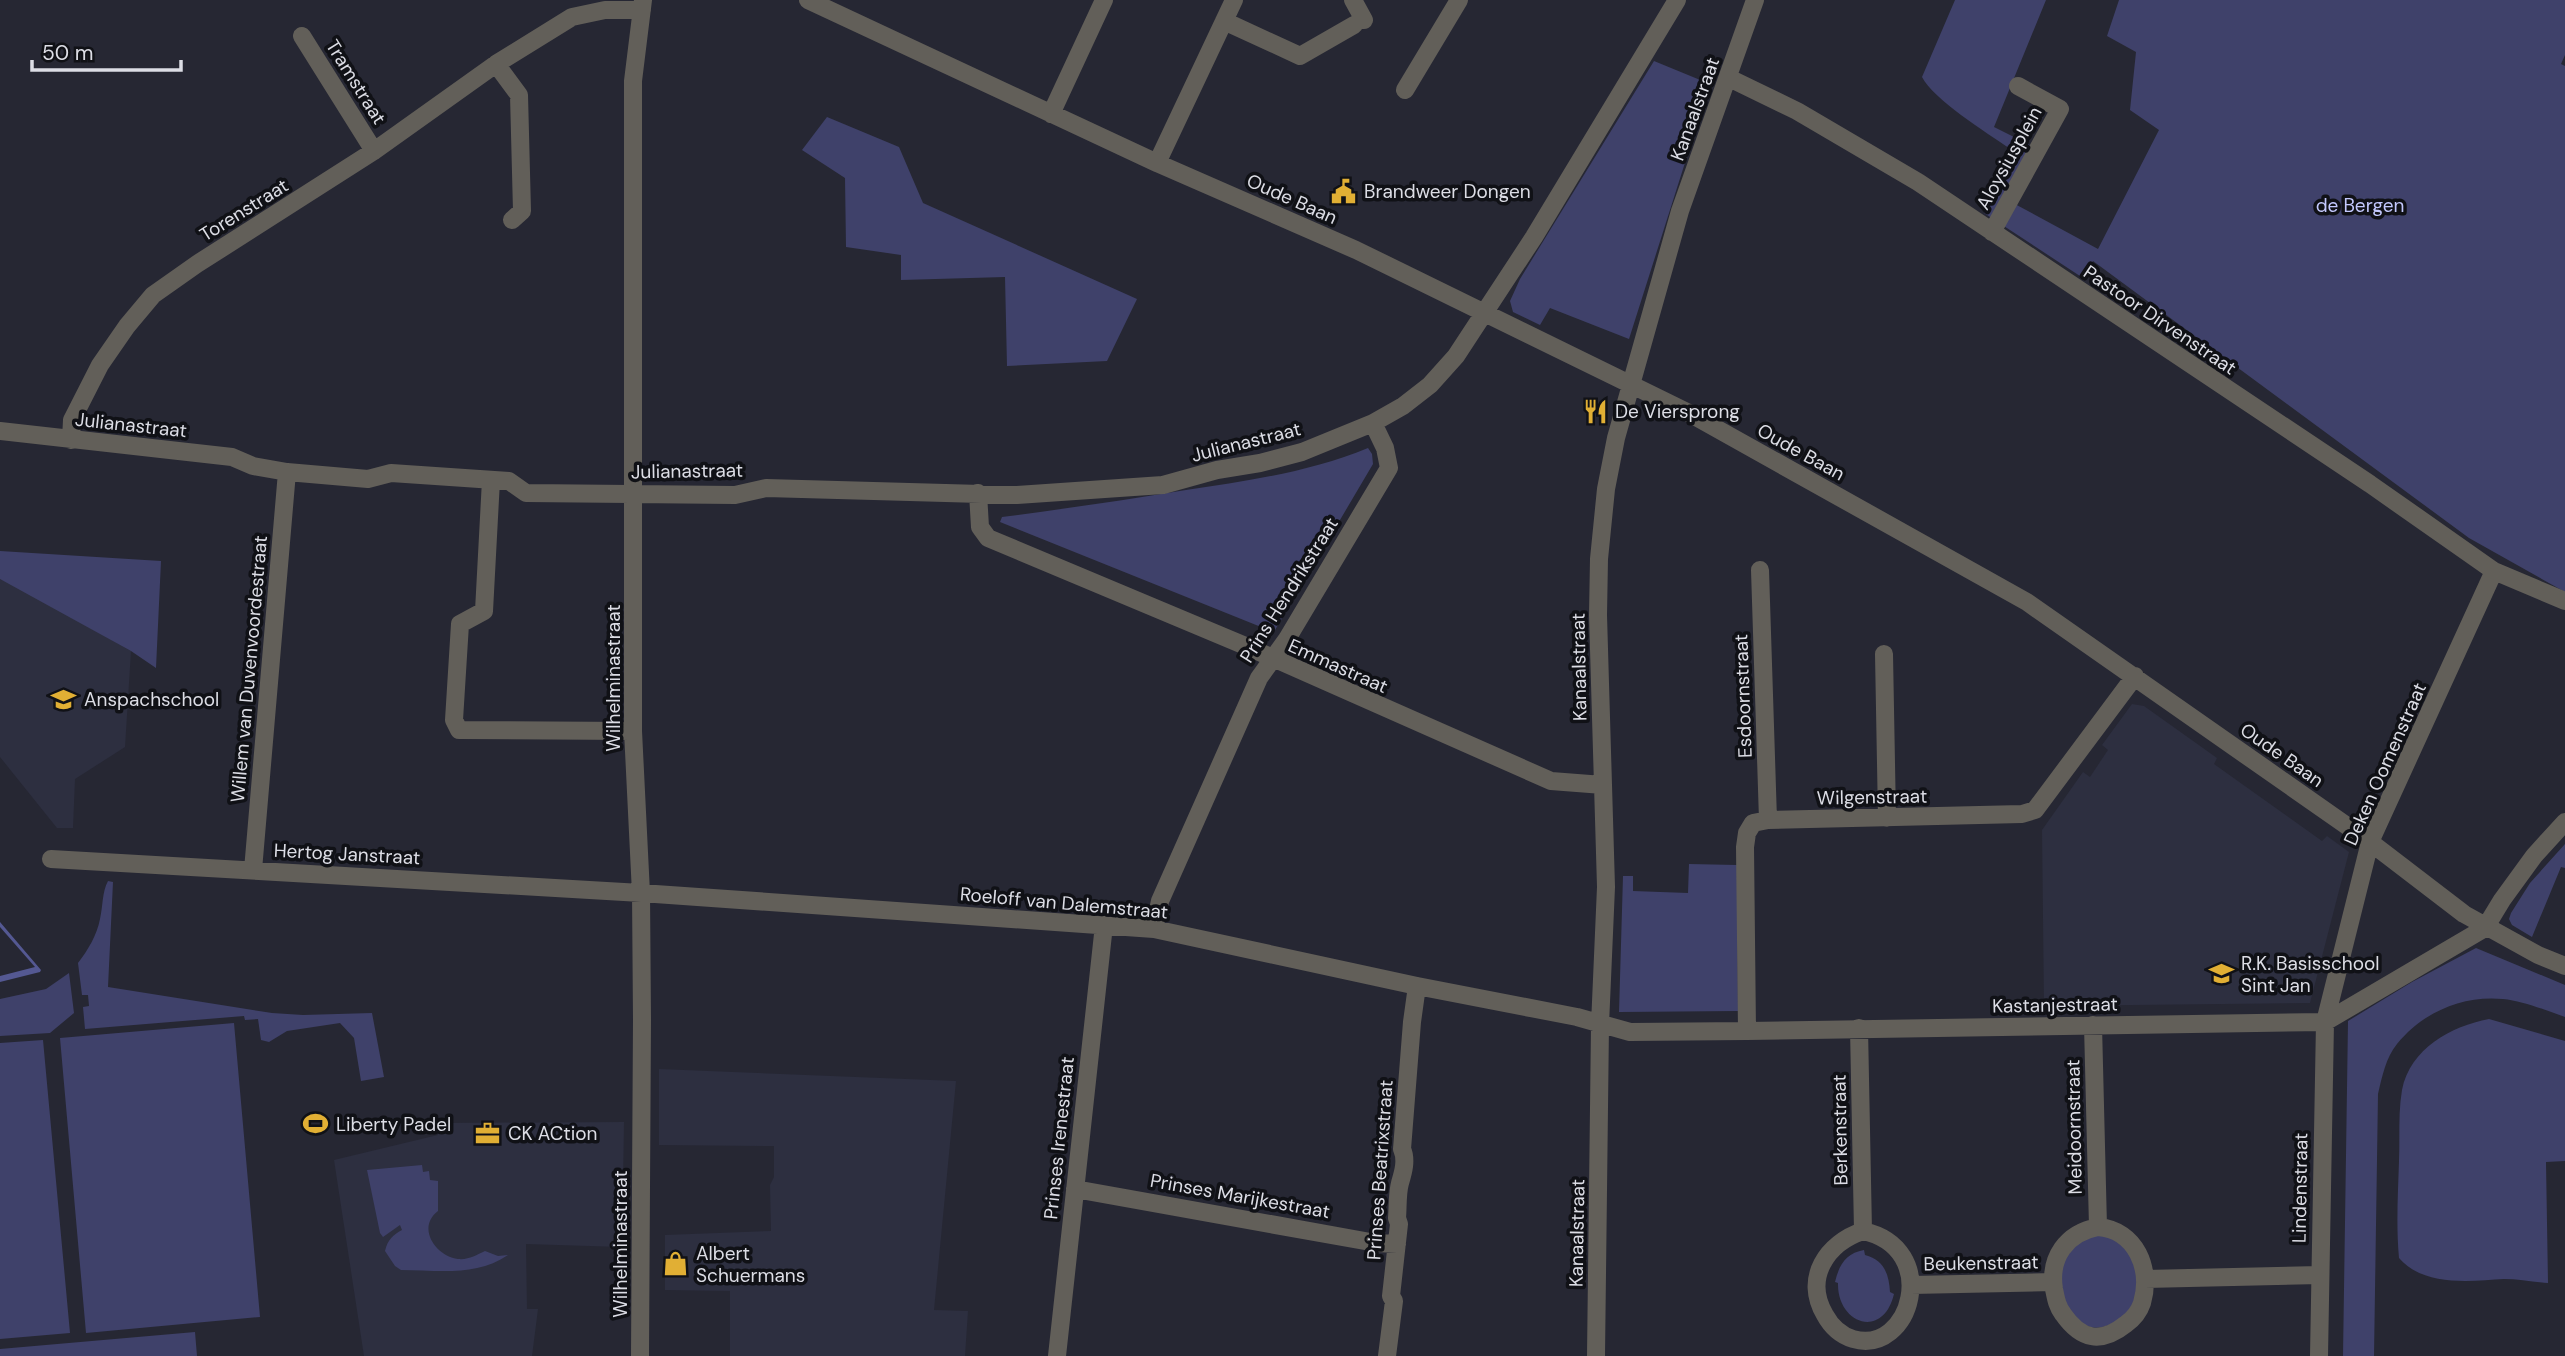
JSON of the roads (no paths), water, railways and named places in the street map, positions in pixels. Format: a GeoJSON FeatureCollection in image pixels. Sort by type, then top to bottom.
{"type":"FeatureCollection","features":[{"type":"Feature","properties":{"kind":"street","name":"Oude Baan"},"geometry":{"type":"LineString","coordinates":[[808,0],[1157,163],[1356,250],[1687,412],[2027,602],[2370,842],[2464,914],[2538,955],[2565,966]]}},
{"type":"Feature","properties":{"kind":"street"},"geometry":{"type":"LineString","coordinates":[[1051,114],[1104,0]]}},
{"type":"Feature","properties":{"kind":"street"},"geometry":{"type":"LineString","coordinates":[[1157,163],[1234,0]]}},
{"type":"Feature","properties":{"kind":"street"},"geometry":{"type":"LineString","coordinates":[[1224,21],[1300,55],[1359,22],[1353,0]]}},
{"type":"Feature","properties":{"kind":"street"},"geometry":{"type":"LineString","coordinates":[[1405,90],[1459,0]]}},
{"type":"Feature","properties":{"kind":"street"},"geometry":{"type":"LineString","coordinates":[[1373,423],[1403,407],[1430,385],[1456,356],[1485,314],[1677,0]]}},
{"type":"Feature","properties":{"kind":"street","name":"Kanaalstraat"},"geometry":{"type":"LineString","coordinates":[[1596,1356],[1600,1024],[1606,887],[1599,559],[1606,489],[1630,384],[1680,211],[1755,0]]}},
{"type":"Feature","properties":{"kind":"street","name":"Torenstraat"},"geometry":{"type":"LineString","coordinates":[[71,440],[72,419],[100,365],[153,295],[374,151],[496,64],[572,17],[643,5]]}},
{"type":"Feature","properties":{"kind":"street","name":"Wilhelminastraat"},"geometry":{"type":"LineString","coordinates":[[640,1356],[641,893],[633,731],[633,81],[643,5]]}},
{"type":"Feature","properties":{"kind":"street","name":"Tramstraat"},"geometry":{"type":"LineString","coordinates":[[302,36],[374,151]]}},
{"type":"Feature","properties":{"kind":"street"},"geometry":{"type":"LineString","coordinates":[[496,64],[519,94],[522,211],[512,220]]}},
{"type":"Feature","properties":{"kind":"street","name":"Pastoor Dirvenstraat"},"geometry":{"type":"LineString","coordinates":[[1729,78],[1797,111],[1918,182],[2370,484],[2494,572],[2565,601]]}},
{"type":"Feature","properties":{"kind":"street","name":"Aloysiusplein"},"geometry":{"type":"LineString","coordinates":[[1992,232],[2060,109],[2018,86]]}},
{"type":"Feature","properties":{"kind":"street","name":"Julianastraat"},"geometry":{"type":"LineString","coordinates":[[0,431],[232,457],[253,466],[287,472],[368,479],[391,473],[509,481],[526,493],[735,495],[766,488],[1017,495],[1163,485],[1217,470],[1302,452],[1373,423]]}},
{"type":"Feature","properties":{"kind":"street","name":"Prins Hendrikstraat"},"geometry":{"type":"LineString","coordinates":[[1154,929],[1160,901],[1259,678],[1287,639],[1389,468],[1385,448],[1373,423]]}},
{"type":"Feature","properties":{"kind":"street","name":"Willem van Duvenvoordestraat"},"geometry":{"type":"LineString","coordinates":[[253,870],[287,472]]}},
{"type":"Feature","properties":{"kind":"street"},"geometry":{"type":"LineString","coordinates":[[491,480],[484,611],[460,624],[454,720],[459,730],[633,731]]}},
{"type":"Feature","properties":{"kind":"street","name":"Emmastraat"},"geometry":{"type":"LineString","coordinates":[[978,493],[977,514],[980,527],[988,538],[1551,781],[1603,785]]}},
{"type":"Feature","properties":{"kind":"street","name":"Esdoornstraat"},"geometry":{"type":"LineString","coordinates":[[1760,570],[1768,820]]}},
{"type":"Feature","properties":{"kind":"street","name":"Deken Oomenstraat"},"geometry":{"type":"LineString","coordinates":[[2325,1022],[2370,842],[2494,572]]}},
{"type":"Feature","properties":{"kind":"street"},"geometry":{"type":"LineString","coordinates":[[1884,654],[1887,818]]}},
{"type":"Feature","properties":{"kind":"street","name":"Wilgenstraat"},"geometry":{"type":"LineString","coordinates":[[1768,820],[2022,814],[2035,810],[2135,676]]}},
{"type":"Feature","properties":{"kind":"street"},"geometry":{"type":"LineString","coordinates":[[1747,1031],[1745,847],[1747,833],[1753,823],[1768,820]]}},
{"type":"Feature","properties":{"kind":"street"},"geometry":{"type":"LineString","coordinates":[[2486,928],[2502,900],[2534,856],[2565,822]]}},
{"type":"Feature","properties":{"kind":"street","name":"Hertog Janstraat"},"geometry":{"type":"LineString","coordinates":[[51,859],[641,893]]}},
{"type":"Feature","properties":{"kind":"street","name":"Roeloff van Dalemstraat"},"geometry":{"type":"LineString","coordinates":[[641,893],[1154,929],[1600,1024]]}},
{"type":"Feature","properties":{"kind":"street","name":"Prinses Irenestraat"},"geometry":{"type":"LineString","coordinates":[[1057,1356],[1104,925]]}},
{"type":"Feature","properties":{"kind":"street","name":"Kastanjestraat"},"geometry":{"type":"LineString","coordinates":[[1600,1024],[1630,1032],[2325,1022],[2486,928]]}},
{"type":"Feature","properties":{"kind":"street","name":"Prinses Beatrixstraat"},"geometry":{"type":"LineString","coordinates":[[1387,1356],[1394,1301],[1391,1296],[1417,986]]}},
{"type":"Feature","properties":{"kind":"street","name":"Lindenstraat"},"geometry":{"type":"LineString","coordinates":[[2319,1356],[2325,1022]]}},
{"type":"Feature","properties":{"kind":"street","name":"Meidoornstraat"},"geometry":{"type":"LineString","coordinates":[[2093,1025],[2098,1227]]}},
{"type":"Feature","properties":{"kind":"street","name":"Berkenstraat"},"geometry":{"type":"LineString","coordinates":[[1859,1028],[1863,1230]]}},
{"type":"Feature","properties":{"kind":"street","name":"Prinses Marijkestraat"},"geometry":{"type":"LineString","coordinates":[[1075,1189],[1397,1244]]}},
{"type":"Feature","properties":{"kind":"street"},"geometry":{"type":"LineString","coordinates":[[2098,1227],[2110,1228],[2129,1240],[2141,1258],[2145,1279],[2141,1304],[2134,1318],[2101,1347],[2069,1324],[2057,1307],[2053,1282],[2054,1261],[2066,1242],[2085,1230],[2098,1227]]}},
{"type":"Feature","properties":{"kind":"street"},"geometry":{"type":"LineString","coordinates":[[1863,1230],[1874,1233],[1895,1246],[1905,1259],[1911,1286],[1909,1306],[1903,1318],[1894,1330],[1866,1350],[1829,1323],[1822,1311],[1817,1283],[1823,1260],[1831,1249],[1850,1235],[1863,1230]]}},
{"type":"Feature","properties":{"kind":"street"},"geometry":{"type":"LineString","coordinates":[[2145,1279],[2320,1275]]}},
{"type":"Feature","properties":{"kind":"street","name":"Beukenstraat"},"geometry":{"type":"LineString","coordinates":[[1911,1286],[2053,1282]]}},
{"type":"Feature","properties":{"kind":"place","name":"Brandweer Dongen"},"geometry":{"type":"Point","coordinates":[1344,191]}},
{"type":"Feature","properties":{"kind":"place","name":"De Viersprong"},"geometry":{"type":"Point","coordinates":[1595,411]}},
{"type":"Feature","properties":{"kind":"place","name":"Anspachschool"},"geometry":{"type":"Point","coordinates":[64,699]}},
{"type":"Feature","properties":{"kind":"place","name":"R.K. Basisschool Sint Jan"},"geometry":{"type":"Point","coordinates":[2221,974]}},
{"type":"Feature","properties":{"kind":"place","name":"Liberty Padel"},"geometry":{"type":"Point","coordinates":[316,1124]}},
{"type":"Feature","properties":{"kind":"place","name":"CK ACtion"},"geometry":{"type":"Point","coordinates":[488,1133]}},
{"type":"Feature","properties":{"kind":"place","name":"Albert Schuermans"},"geometry":{"type":"Point","coordinates":[676,1264]}},
{"type":"Feature","properties":{"kind":"park label","name":"de Bergen"},"geometry":{"type":"Point","coordinates":[2360,205]}}]}
